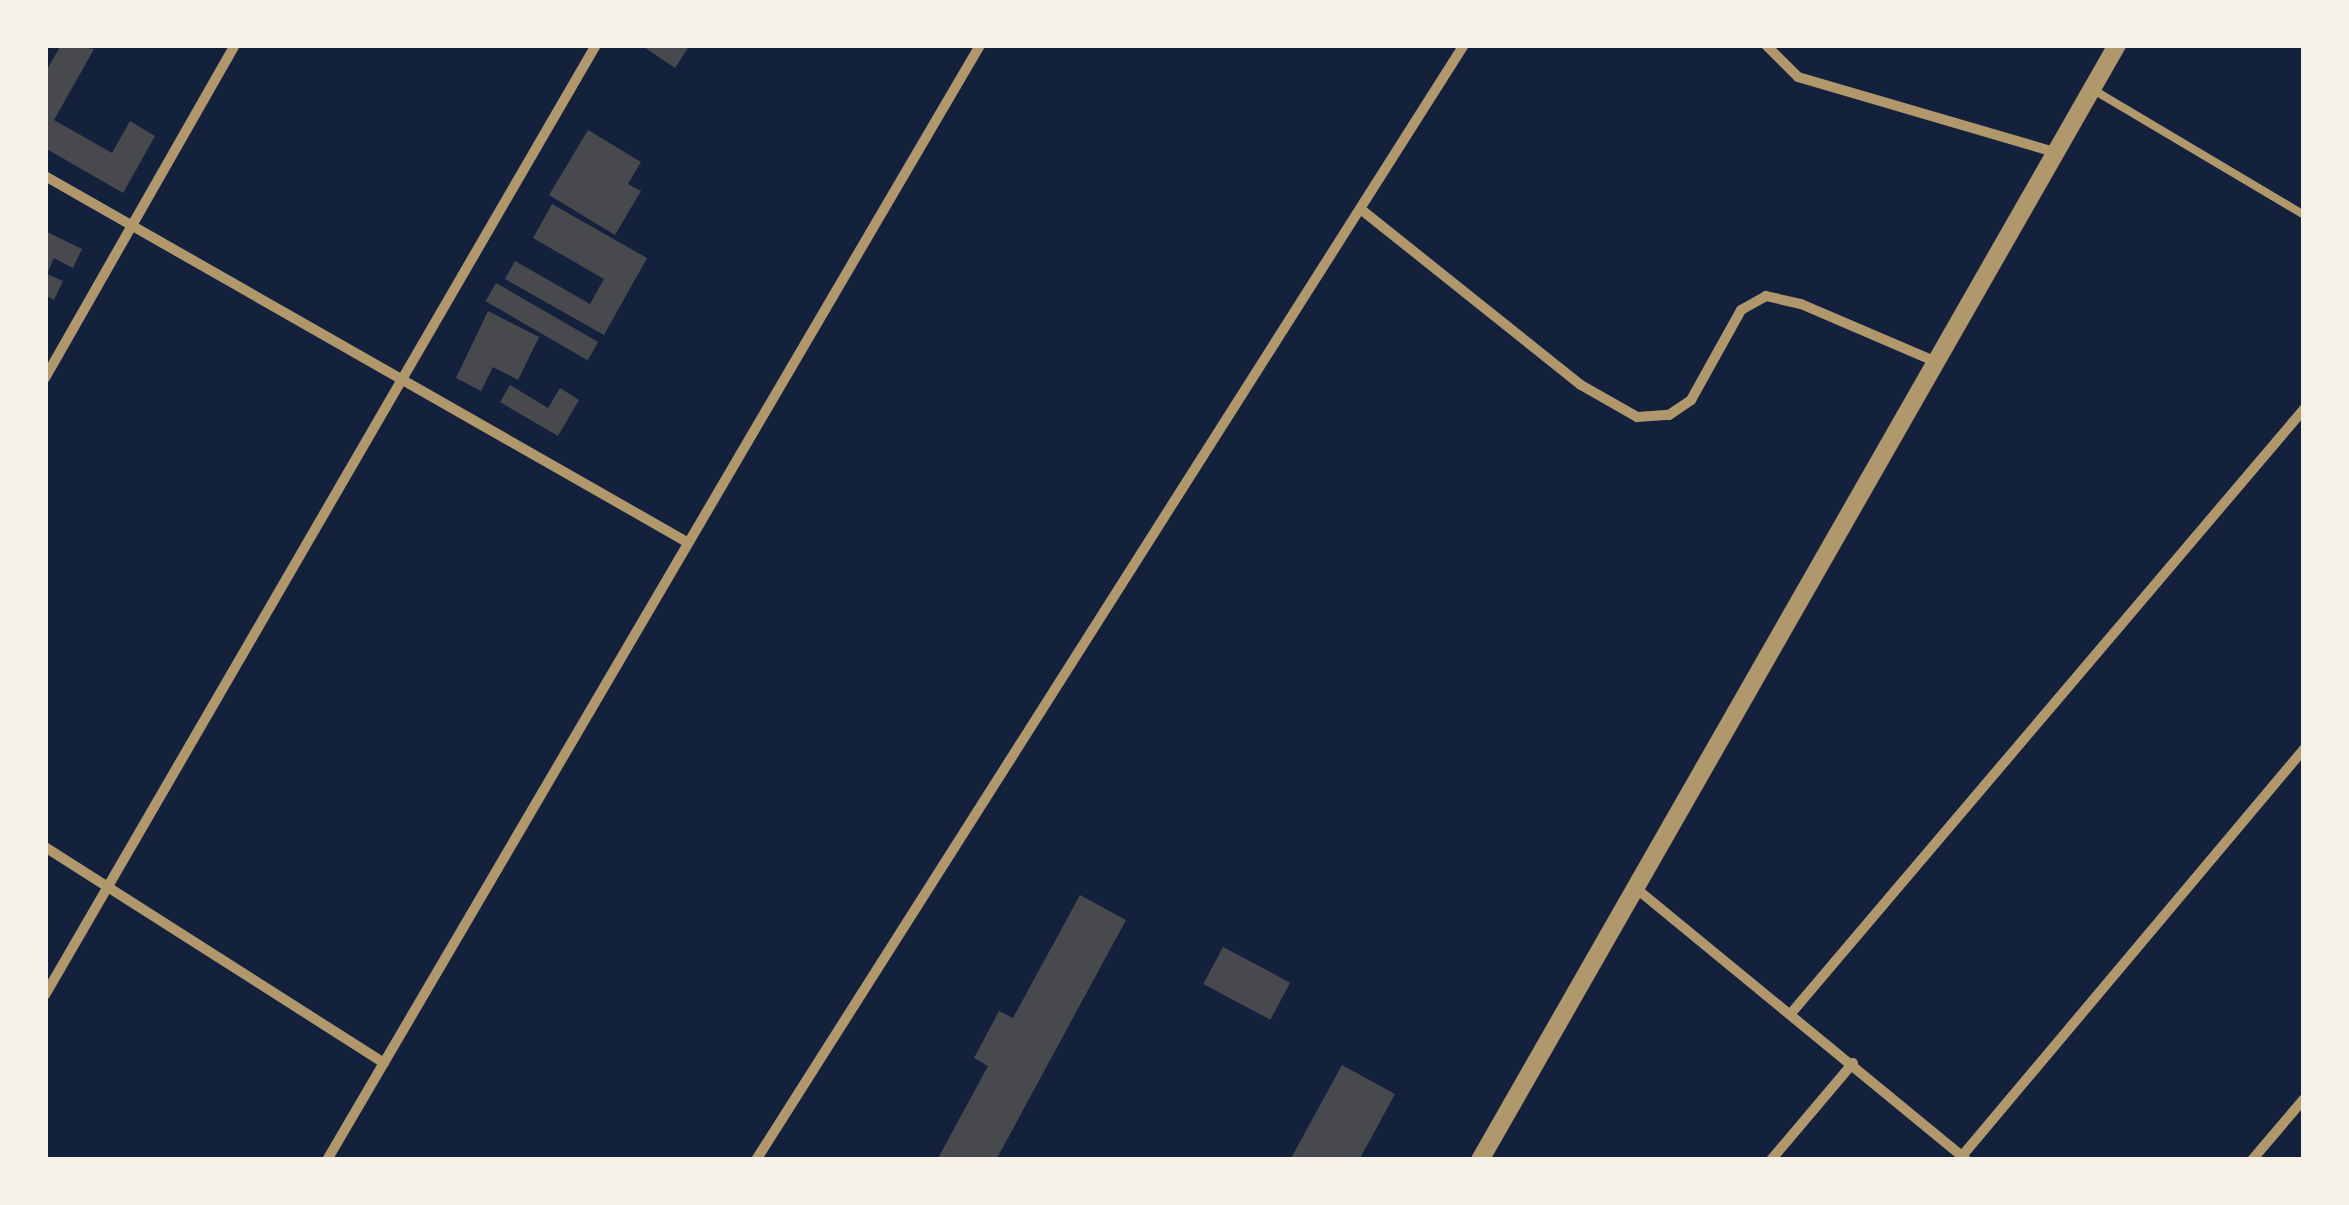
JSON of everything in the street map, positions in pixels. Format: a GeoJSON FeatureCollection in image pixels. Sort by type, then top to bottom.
{"type":"FeatureCollection","features":[{"type":"Feature","properties":{"kind":"street"},"geometry":{"type":"LineString","coordinates":[[45,378],[235,45]]}},
{"type":"Feature","properties":{"kind":"street"},"geometry":{"type":"LineString","coordinates":[[45,995],[407,377],[596,45]]}},
{"type":"Feature","properties":{"kind":"street"},"geometry":{"type":"LineString","coordinates":[[327,1160],[980,45]]}},
{"type":"Feature","properties":{"kind":"street"},"geometry":{"type":"LineString","coordinates":[[756,1160],[1363,211],[1464,45]]}},
{"type":"Feature","properties":{"kind":"street"},"geometry":{"type":"LineString","coordinates":[[1766,45],[1798,77],[2054,152]]}},
{"type":"Feature","properties":{"kind":"street"},"geometry":{"type":"LineString","coordinates":[[1480,1160],[1638,890],[2117,45]]}},
{"type":"Feature","properties":{"kind":"street"},"geometry":{"type":"LineString","coordinates":[[45,176],[407,377],[687,542]]}},
{"type":"Feature","properties":{"kind":"street"},"geometry":{"type":"LineString","coordinates":[[1363,211],[1582,384],[1637,417],[1668,416],[1690,400],[1741,310],[1766,296],[1801,304],[1936,362]]}},
{"type":"Feature","properties":{"kind":"street"},"geometry":{"type":"LineString","coordinates":[[1793,1011],[2304,409]]}},
{"type":"Feature","properties":{"kind":"street"},"geometry":{"type":"LineString","coordinates":[[1638,890],[1793,1011],[1964,1158],[2304,749]]}},
{"type":"Feature","properties":{"kind":"street"},"geometry":{"type":"LineString","coordinates":[[45,847],[109,884],[384,1063]]}},
{"type":"Feature","properties":{"kind":"street"},"geometry":{"type":"LineString","coordinates":[[1771,1160],[1853,1063]]}},
{"type":"Feature","properties":{"kind":"street"},"geometry":{"type":"LineString","coordinates":[[2252,1160],[2304,1099]]}},
{"type":"Feature","properties":{"kind":"lane"},"geometry":{"type":"LineString","coordinates":[[2092,88],[2304,215]]}},
{"type":"Feature","properties":{"kind":"building"},"geometry":{"type":"Polygon","coordinates":[[[61,45],[94,49],[54,120],[112,153],[130,121],[155,136],[123,193],[45,148],[45,73],[61,45]]]}},
{"type":"Feature","properties":{"kind":"building"},"geometry":{"type":"Polygon","coordinates":[[[641,45],[690,45],[675,68],[641,45]]]}},
{"type":"Feature","properties":{"kind":"building"},"geometry":{"type":"Polygon","coordinates":[[[588,130],[641,162],[628,184],[641,191],[615,235],[549,195],[588,130]]]}},
{"type":"Feature","properties":{"kind":"building"},"geometry":{"type":"Polygon","coordinates":[[[552,204],[647,258],[604,335],[505,279],[515,261],[590,304],[604,279],[533,238],[552,204]]]}},
{"type":"Feature","properties":{"kind":"building"},"geometry":{"type":"Polygon","coordinates":[[[45,231],[82,249],[73,268],[54,258],[47,274],[63,281],[54,300],[45,295],[45,231]]]}},
{"type":"Feature","properties":{"kind":"building"},"geometry":{"type":"Polygon","coordinates":[[[496,283],[598,342],[588,360],[486,301],[496,283]]]}},
{"type":"Feature","properties":{"kind":"building"},"geometry":{"type":"Polygon","coordinates":[[[488,311],[539,337],[518,380],[493,367],[481,391],[456,378],[488,311]]]}},
{"type":"Feature","properties":{"kind":"building"},"geometry":{"type":"Polygon","coordinates":[[[510,385],[548,408],[560,388],[579,400],[558,436],[500,402],[510,385]]]}},
{"type":"Feature","properties":{"kind":"building"},"geometry":{"type":"Polygon","coordinates":[[[1080,895],[1126,920],[996,1160],[937,1160],[988,1066],[974,1058],[999,1011],[1013,1018],[1080,895]]]}},
{"type":"Feature","properties":{"kind":"building"},"geometry":{"type":"Polygon","coordinates":[[[1223,947],[1290,983],[1270,1020],[1203,984],[1223,947]]]}},
{"type":"Feature","properties":{"kind":"building"},"geometry":{"type":"Polygon","coordinates":[[[1342,1065],[1395,1094],[1359,1160],[1290,1160],[1342,1065]]]}}]}
